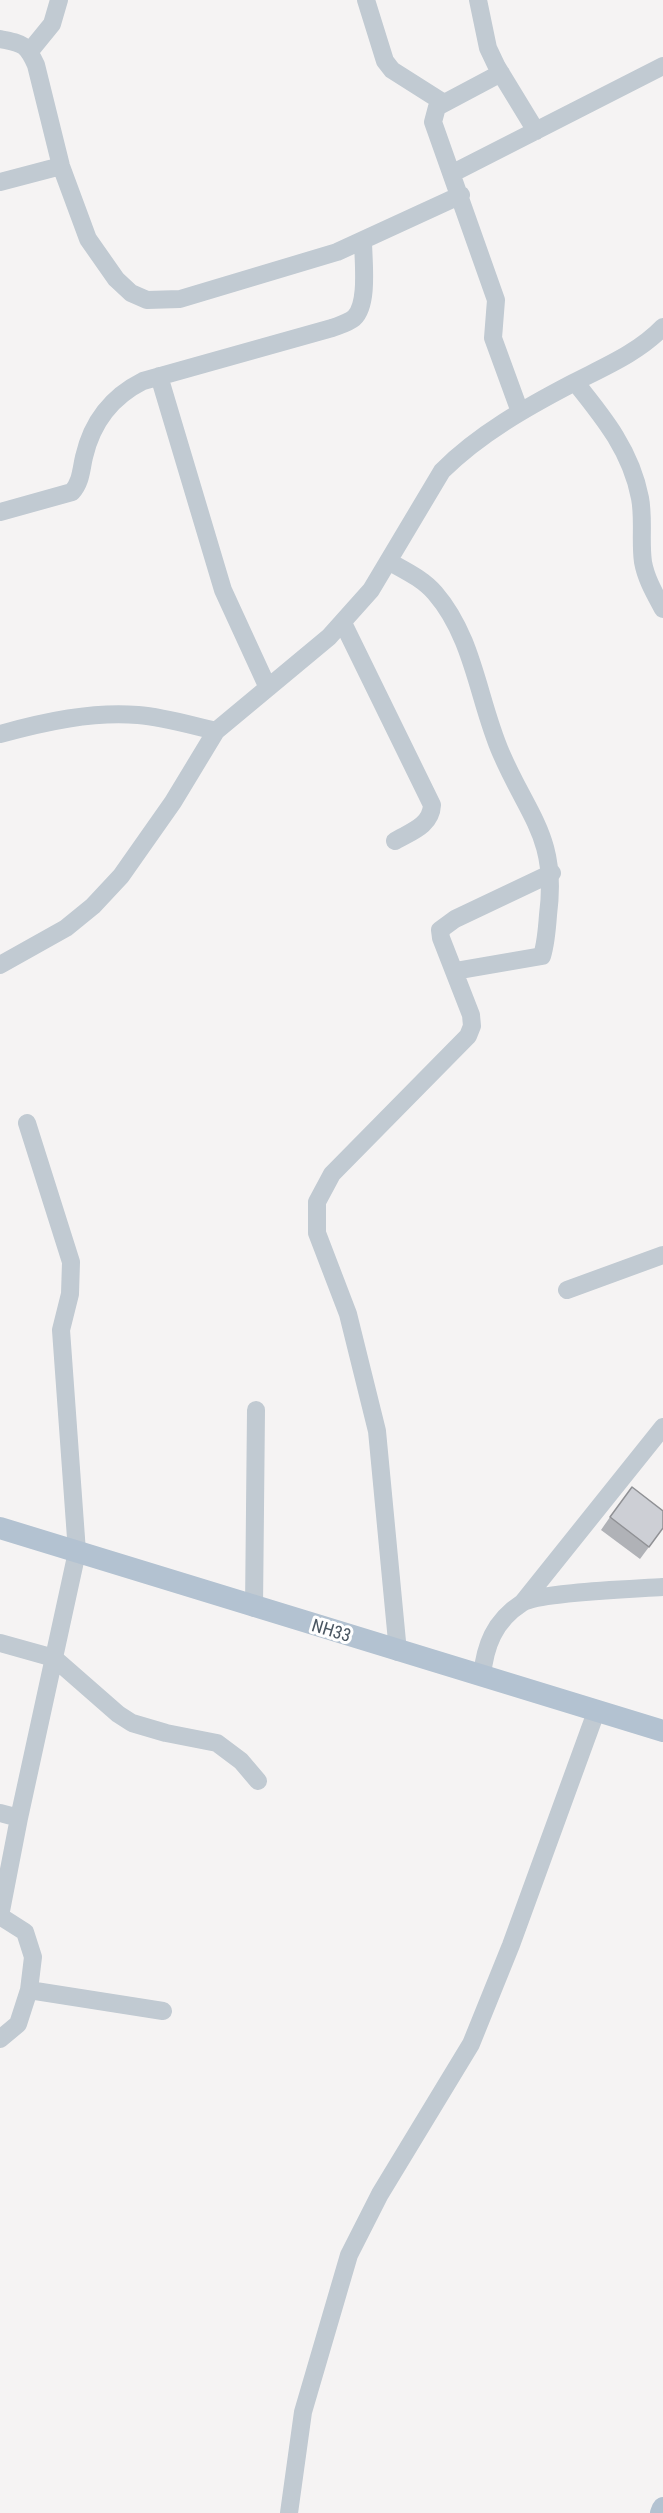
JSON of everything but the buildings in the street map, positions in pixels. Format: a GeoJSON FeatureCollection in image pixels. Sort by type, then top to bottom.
{"type":"FeatureCollection","features":[{"type":"Feature","properties":{"kind":"main road","name":"NH33"},"geometry":{"type":"LineString","coordinates":[[0,1528],[254,1608],[663,1731]]}},
{"type":"Feature","properties":{"kind":"main road"},"geometry":{"type":"LineString","coordinates":[[660,2513],[663,2508]]}},
{"type":"Feature","properties":{"kind":"street"},"geometry":{"type":"LineString","coordinates":[[30,51],[52,24],[59,0]]}},
{"type":"Feature","properties":{"kind":"street"},"geometry":{"type":"LineString","coordinates":[[366,0],[385,61],[392,70],[444,103]]}},
{"type":"Feature","properties":{"kind":"street"},"geometry":{"type":"LineString","coordinates":[[478,0],[488,48],[536,131]]}},
{"type":"Feature","properties":{"kind":"street"},"geometry":{"type":"LineString","coordinates":[[0,39],[22,43],[30,51],[36,65],[61,166],[77,216],[102,262],[131,293],[147,300],[180,299],[313,260],[461,195]]}},
{"type":"Feature","properties":{"kind":"street"},"geometry":{"type":"LineString","coordinates":[[453,173],[663,66]]}},
{"type":"Feature","properties":{"kind":"street"},"geometry":{"type":"LineString","coordinates":[[501,73],[444,103],[433,114],[496,300],[493,338],[520,412]]}},
{"type":"Feature","properties":{"kind":"street"},"geometry":{"type":"LineString","coordinates":[[0,182],[61,166]]}},
{"type":"Feature","properties":{"kind":"street"},"geometry":{"type":"LineString","coordinates":[[0,512],[72,492],[78,485],[88,444],[115,398],[142,381],[347,323],[360,309],[363,292],[363,240]]}},
{"type":"Feature","properties":{"kind":"street"},"geometry":{"type":"LineString","coordinates":[[0,965],[66,928],[93,906],[122,876],[173,802],[216,731],[343,624],[390,562],[442,471],[462,453],[520,412],[634,351],[663,327]]}},
{"type":"Feature","properties":{"kind":"street"},"geometry":{"type":"LineString","coordinates":[[159,376],[223,590],[268,688]]}},
{"type":"Feature","properties":{"kind":"street"},"geometry":{"type":"LineString","coordinates":[[575,382],[618,436],[626,453],[640,503],[645,569],[663,609]]}},
{"type":"Feature","properties":{"kind":"street"},"geometry":{"type":"LineString","coordinates":[[390,562],[416,576],[435,592],[455,624],[476,672],[500,751],[538,824],[552,873],[542,956],[455,970]]}},
{"type":"Feature","properties":{"kind":"street"},"geometry":{"type":"LineString","coordinates":[[343,624],[432,805],[432,814],[428,820],[395,841]]}},
{"type":"Feature","properties":{"kind":"street"},"geometry":{"type":"LineString","coordinates":[[0,734],[62,720],[115,715],[138,715],[216,731]]}},
{"type":"Feature","properties":{"kind":"street"},"geometry":{"type":"LineString","coordinates":[[398,1652],[377,1431],[348,1314],[318,1233],[317,1202],[332,1174],[468,1036],[472,1026],[471,1015],[441,938],[440,930],[455,919],[552,873]]}},
{"type":"Feature","properties":{"kind":"street"},"geometry":{"type":"LineString","coordinates":[[0,2038],[18,2024],[29,1990],[33,1957],[25,1932],[0,1916],[77,1552],[62,1330],[70,1294],[71,1262],[27,1123]]}},
{"type":"Feature","properties":{"kind":"street"},"geometry":{"type":"LineString","coordinates":[[567,1290],[663,1255]]}},
{"type":"Feature","properties":{"kind":"street"},"geometry":{"type":"LineString","coordinates":[[254,1608],[256,1410]]}},
{"type":"Feature","properties":{"kind":"street"},"geometry":{"type":"LineString","coordinates":[[482,1676],[489,1638],[509,1613],[524,1602],[663,1427]]}},
{"type":"Feature","properties":{"kind":"street"},"geometry":{"type":"LineString","coordinates":[[524,1602],[572,1594],[663,1587]]}},
{"type":"Feature","properties":{"kind":"street"},"geometry":{"type":"LineString","coordinates":[[0,1643],[54,1658],[132,1723],[166,1733],[217,1743],[241,1761],[258,1781]]}},
{"type":"Feature","properties":{"kind":"street"},"geometry":{"type":"LineString","coordinates":[[289,2513],[303,2412],[350,2255],[380,2194],[471,2044],[511,1945],[596,1712]]}},
{"type":"Feature","properties":{"kind":"street"},"geometry":{"type":"LineString","coordinates":[[0,1814],[19,1818]]}},
{"type":"Feature","properties":{"kind":"street"},"geometry":{"type":"LineString","coordinates":[[29,1990],[163,2011]]}}]}
